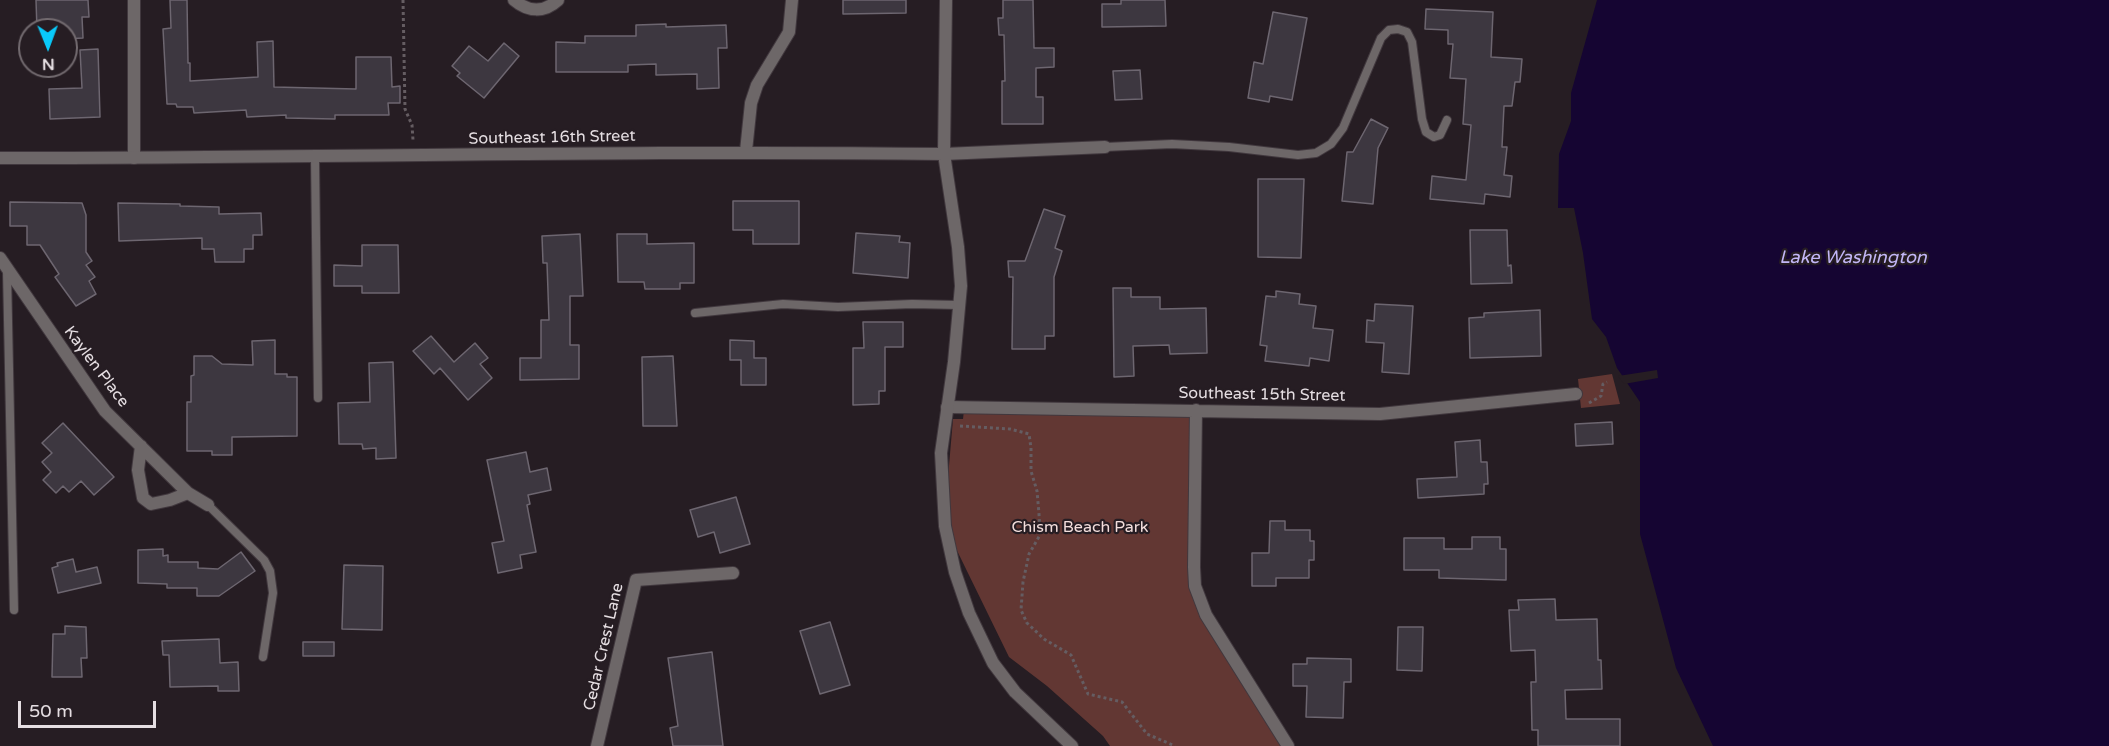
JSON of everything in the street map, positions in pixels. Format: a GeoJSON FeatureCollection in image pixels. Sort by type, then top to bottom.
{"type":"FeatureCollection","features":[{"type":"Feature","properties":{"kind":"street"},"geometry":{"type":"LineString","coordinates":[[134,0],[134,158]]}},
{"type":"Feature","properties":{"kind":"street"},"geometry":{"type":"LineString","coordinates":[[514,0],[529,9],[537,10],[546,8],[558,0]]}},
{"type":"Feature","properties":{"kind":"street"},"geometry":{"type":"LineString","coordinates":[[747,152],[752,103],[757,85],[789,32],[792,0]]}},
{"type":"Feature","properties":{"kind":"street"},"geometry":{"type":"LineString","coordinates":[[946,0],[944,154],[958,247],[961,286],[954,362],[941,453],[945,526],[955,572],[969,613],[993,663],[1015,692],[1072,746]]}},
{"type":"Feature","properties":{"kind":"street","name":"Southeast 16th Street"},"geometry":{"type":"LineString","coordinates":[[0,158],[747,152],[944,154],[1105,147]]}},
{"type":"Feature","properties":{"kind":"street","name":"Kaylen Place"},"geometry":{"type":"LineString","coordinates":[[0,258],[7,272],[105,411],[188,493],[208,505]]}},
{"type":"Feature","properties":{"kind":"street","name":"Southeast 15th Street"},"geometry":{"type":"LineString","coordinates":[[947,407],[1380,414],[1576,394]]}},
{"type":"Feature","properties":{"kind":"street"},"geometry":{"type":"LineString","coordinates":[[1196,410],[1194,567],[1196,586],[1206,615],[1288,746]]}},
{"type":"Feature","properties":{"kind":"street"},"geometry":{"type":"LineString","coordinates":[[141,446],[138,470],[143,498],[151,504],[188,493]]}},
{"type":"Feature","properties":{"kind":"street","name":"Cedar Crest Lane"},"geometry":{"type":"LineString","coordinates":[[597,746],[636,580],[733,573]]}},
{"type":"Feature","properties":{"kind":"lane"},"geometry":{"type":"LineString","coordinates":[[1105,147],[1172,144],[1229,147],[1298,155],[1316,153],[1331,144],[1343,128],[1381,38],[1389,30],[1398,29],[1407,33],[1412,42],[1422,119],[1426,132],[1434,137],[1440,135],[1447,120]]}},
{"type":"Feature","properties":{"kind":"lane"},"geometry":{"type":"LineString","coordinates":[[315,157],[318,398]]}},
{"type":"Feature","properties":{"kind":"lane"},"geometry":{"type":"LineString","coordinates":[[7,272],[14,610]]}},
{"type":"Feature","properties":{"kind":"lane"},"geometry":{"type":"LineString","coordinates":[[695,313],[783,304],[838,307],[959,305]]}},
{"type":"Feature","properties":{"kind":"lane"},"geometry":{"type":"LineString","coordinates":[[208,505],[264,560],[270,571],[273,593],[263,657]]}},
{"type":"Feature","properties":{"kind":"path"},"geometry":{"type":"LineString","coordinates":[[403,0],[405,109],[412,125],[412,156]]}},
{"type":"Feature","properties":{"kind":"path"},"geometry":{"type":"LineString","coordinates":[[945,423],[986,429],[1010,429],[1029,434],[1031,471],[1037,491],[1040,535],[1029,554],[1023,582],[1021,610],[1027,623],[1044,639],[1071,655],[1088,694],[1122,702],[1147,734],[1175,746]]}},
{"type":"Feature","properties":{"kind":"green space"},"geometry":{"type":"Polygon","coordinates":[[[1612,374],[1620,404],[1581,408],[1578,379],[1612,374]]]}},
{"type":"Feature","properties":{"kind":"green space","name":"Chism Beach Park"},"geometry":{"type":"Polygon","coordinates":[[[964,410],[1196,410],[1195,586],[1285,746],[1110,746],[1103,736],[1047,686],[1009,657],[944,524],[953,419],[963,419],[964,410]]]}},
{"type":"Feature","properties":{"kind":"water","name":"Lake Washington"},"geometry":{"type":"Polygon","coordinates":[[[1597,0],[2109,0],[2109,746],[1713,746],[1676,668],[1640,534],[1640,402],[1617,368],[1606,337],[1592,319],[1574,208],[1558,208],[1559,154],[1571,121],[1571,93],[1597,0]]]}},
{"type":"Feature","properties":{"kind":"pier"},"geometry":{"type":"Polygon","coordinates":[[[1657,370],[1658,378],[1624,384],[1618,376],[1657,370]]]}},
{"type":"Feature","properties":{"kind":"building"},"geometry":{"type":"Polygon","coordinates":[[[36,0],[88,0],[89,17],[82,17],[83,38],[78,38],[78,18],[37,18],[36,0]]]}},
{"type":"Feature","properties":{"kind":"building"},"geometry":{"type":"Polygon","coordinates":[[[170,0],[187,0],[190,81],[258,77],[257,42],[273,41],[274,87],[356,89],[356,57],[391,57],[392,87],[400,86],[400,103],[388,103],[389,115],[335,115],[335,119],[286,118],[286,115],[247,117],[246,110],[194,113],[193,107],[177,107],[176,104],[167,104],[163,29],[171,28],[170,0]]]}},
{"type":"Feature","properties":{"kind":"building"},"geometry":{"type":"Polygon","coordinates":[[[843,0],[906,0],[906,13],[843,14],[843,0]]]}},
{"type":"Feature","properties":{"kind":"building"},"geometry":{"type":"Polygon","coordinates":[[[1003,0],[1033,0],[1034,48],[1054,48],[1054,67],[1036,68],[1036,97],[1043,97],[1043,124],[1002,124],[1002,81],[1005,81],[1004,35],[999,35],[998,18],[1003,18],[1003,0]]]}},
{"type":"Feature","properties":{"kind":"building"},"geometry":{"type":"Polygon","coordinates":[[[1121,0],[1165,0],[1166,26],[1102,27],[1102,4],[1121,4],[1121,0]]]}},
{"type":"Feature","properties":{"kind":"building"},"geometry":{"type":"Polygon","coordinates":[[[1426,9],[1493,12],[1491,57],[1522,59],[1520,82],[1515,82],[1512,106],[1504,106],[1502,147],[1507,147],[1504,175],[1512,176],[1510,197],[1485,194],[1484,204],[1430,199],[1432,176],[1466,180],[1471,125],[1463,124],[1466,79],[1450,78],[1453,44],[1448,44],[1448,30],[1425,29],[1426,9]]]}},
{"type":"Feature","properties":{"kind":"building"},"geometry":{"type":"Polygon","coordinates":[[[1273,12],[1307,18],[1292,100],[1270,96],[1269,102],[1248,98],[1254,62],[1263,64],[1273,12]]]}},
{"type":"Feature","properties":{"kind":"building"},"geometry":{"type":"Polygon","coordinates":[[[666,24],[666,27],[726,25],[727,48],[718,48],[719,88],[697,89],[697,74],[656,75],[656,64],[628,65],[628,72],[556,72],[556,42],[585,43],[585,36],[636,36],[636,25],[666,24]]]}},
{"type":"Feature","properties":{"kind":"building"},"geometry":{"type":"Polygon","coordinates":[[[504,43],[519,56],[484,98],[457,76],[460,73],[452,66],[469,46],[488,61],[504,43]]]}},
{"type":"Feature","properties":{"kind":"building"},"geometry":{"type":"Polygon","coordinates":[[[98,49],[100,117],[50,119],[49,89],[82,88],[80,50],[98,49]]]}},
{"type":"Feature","properties":{"kind":"building"},"geometry":{"type":"Polygon","coordinates":[[[1140,70],[1142,99],[1115,100],[1113,71],[1140,70]]]}},
{"type":"Feature","properties":{"kind":"building"},"geometry":{"type":"Polygon","coordinates":[[[1371,119],[1388,128],[1378,148],[1373,204],[1342,201],[1347,152],[1353,152],[1371,119]]]}},
{"type":"Feature","properties":{"kind":"building"},"geometry":{"type":"Polygon","coordinates":[[[1258,179],[1304,179],[1301,258],[1258,257],[1258,179]]]}},
{"type":"Feature","properties":{"kind":"building"},"geometry":{"type":"Polygon","coordinates":[[[733,201],[799,201],[799,244],[753,244],[753,230],[733,230],[733,201]]]}},
{"type":"Feature","properties":{"kind":"building"},"geometry":{"type":"Polygon","coordinates":[[[10,202],[82,203],[86,215],[86,252],[92,261],[86,265],[95,277],[89,281],[96,294],[76,306],[55,277],[59,274],[40,245],[27,245],[27,226],[10,226],[10,202]]]}},
{"type":"Feature","properties":{"kind":"building"},"geometry":{"type":"Polygon","coordinates":[[[118,203],[219,207],[219,214],[261,213],[262,235],[253,235],[253,249],[244,249],[244,262],[215,262],[214,249],[202,249],[202,238],[119,241],[118,203]]]}},
{"type":"Feature","properties":{"kind":"building"},"geometry":{"type":"Polygon","coordinates":[[[1044,209],[1065,216],[1055,248],[1062,251],[1054,277],[1054,336],[1045,336],[1045,349],[1012,349],[1013,277],[1009,277],[1008,261],[1025,261],[1044,209]]]}},
{"type":"Feature","properties":{"kind":"building"},"geometry":{"type":"Polygon","coordinates":[[[1470,230],[1507,230],[1508,266],[1511,265],[1512,283],[1471,284],[1470,230]]]}},
{"type":"Feature","properties":{"kind":"building"},"geometry":{"type":"Polygon","coordinates":[[[856,233],[900,236],[899,242],[910,243],[908,278],[853,273],[856,233]]]}},
{"type":"Feature","properties":{"kind":"building"},"geometry":{"type":"Polygon","coordinates":[[[580,234],[583,296],[570,296],[570,345],[579,345],[579,379],[520,380],[520,358],[541,358],[541,320],[549,320],[547,263],[543,263],[542,236],[580,234]]]}},
{"type":"Feature","properties":{"kind":"building"},"geometry":{"type":"Polygon","coordinates":[[[617,234],[647,234],[647,244],[694,243],[694,283],[680,283],[680,289],[645,289],[644,282],[618,282],[617,234]]]}},
{"type":"Feature","properties":{"kind":"building"},"geometry":{"type":"Polygon","coordinates":[[[362,245],[398,245],[399,293],[362,293],[362,286],[334,286],[334,265],[362,266],[362,245]]]}},
{"type":"Feature","properties":{"kind":"building"},"geometry":{"type":"Polygon","coordinates":[[[1113,288],[1131,288],[1131,297],[1160,297],[1160,309],[1206,308],[1207,353],[1170,354],[1169,345],[1133,346],[1134,376],[1114,377],[1113,288]]]}},
{"type":"Feature","properties":{"kind":"building"},"geometry":{"type":"Polygon","coordinates":[[[1276,291],[1300,294],[1299,304],[1316,306],[1313,328],[1333,330],[1329,361],[1310,358],[1309,366],[1265,361],[1267,346],[1260,345],[1266,296],[1276,297],[1276,291]]]}},
{"type":"Feature","properties":{"kind":"building"},"geometry":{"type":"Polygon","coordinates":[[[1375,304],[1413,306],[1409,374],[1382,372],[1384,343],[1366,342],[1367,320],[1374,321],[1375,304]]]}},
{"type":"Feature","properties":{"kind":"building"},"geometry":{"type":"Polygon","coordinates":[[[1540,310],[1541,356],[1470,358],[1469,318],[1484,317],[1484,313],[1540,310]]]}},
{"type":"Feature","properties":{"kind":"building"},"geometry":{"type":"Polygon","coordinates":[[[863,322],[903,322],[903,347],[885,347],[885,391],[879,391],[879,404],[853,405],[853,348],[864,348],[863,322]]]}},
{"type":"Feature","properties":{"kind":"building"},"geometry":{"type":"Polygon","coordinates":[[[431,336],[454,362],[475,343],[488,358],[480,364],[492,378],[468,400],[440,368],[434,374],[413,351],[431,336]]]}},
{"type":"Feature","properties":{"kind":"building"},"geometry":{"type":"Polygon","coordinates":[[[275,340],[275,374],[297,377],[297,436],[232,437],[232,455],[212,455],[212,451],[187,451],[187,402],[191,402],[194,356],[212,356],[222,364],[253,365],[252,341],[275,340]]]}},
{"type":"Feature","properties":{"kind":"building"},"geometry":{"type":"Polygon","coordinates":[[[730,340],[754,341],[754,358],[766,358],[766,385],[741,385],[741,360],[730,360],[730,340]]]}},
{"type":"Feature","properties":{"kind":"building"},"geometry":{"type":"Polygon","coordinates":[[[673,356],[677,426],[643,426],[642,357],[673,356]]]}},
{"type":"Feature","properties":{"kind":"building"},"geometry":{"type":"Polygon","coordinates":[[[393,362],[396,458],[376,459],[376,448],[363,449],[362,444],[339,444],[338,403],[370,402],[369,363],[393,362]]]}},
{"type":"Feature","properties":{"kind":"building"},"geometry":{"type":"Polygon","coordinates":[[[1612,422],[1613,444],[1576,446],[1575,424],[1612,422]]]}},
{"type":"Feature","properties":{"kind":"building"},"geometry":{"type":"Polygon","coordinates":[[[63,423],[114,477],[94,495],[81,481],[69,492],[63,486],[56,493],[43,480],[51,472],[42,462],[52,453],[42,443],[63,423]]]}},
{"type":"Feature","properties":{"kind":"building"},"geometry":{"type":"Polygon","coordinates":[[[1480,440],[1481,462],[1487,462],[1488,484],[1484,484],[1484,494],[1418,498],[1417,479],[1457,477],[1455,442],[1480,440]]]}},
{"type":"Feature","properties":{"kind":"building"},"geometry":{"type":"Polygon","coordinates":[[[526,452],[530,472],[547,468],[551,490],[528,495],[530,504],[527,505],[536,552],[520,555],[522,568],[498,573],[492,543],[504,541],[487,460],[526,452]]]}},
{"type":"Feature","properties":{"kind":"building"},"geometry":{"type":"Polygon","coordinates":[[[736,497],[750,544],[720,553],[714,532],[698,537],[690,510],[736,497]]]}},
{"type":"Feature","properties":{"kind":"building"},"geometry":{"type":"Polygon","coordinates":[[[1270,521],[1285,521],[1285,530],[1310,530],[1310,541],[1314,541],[1314,560],[1309,560],[1309,578],[1276,578],[1276,586],[1252,586],[1252,553],[1269,553],[1270,521]]]}},
{"type":"Feature","properties":{"kind":"building"},"geometry":{"type":"Polygon","coordinates":[[[1472,537],[1500,537],[1500,549],[1506,549],[1506,580],[1439,578],[1439,570],[1404,570],[1404,538],[1444,538],[1444,549],[1472,549],[1472,537]]]}},
{"type":"Feature","properties":{"kind":"building"},"geometry":{"type":"Polygon","coordinates":[[[163,549],[163,556],[168,555],[168,562],[198,562],[198,568],[218,569],[241,552],[255,571],[219,596],[197,596],[197,588],[167,588],[167,584],[138,583],[138,550],[163,549]]]}},
{"type":"Feature","properties":{"kind":"building"},"geometry":{"type":"Polygon","coordinates":[[[73,559],[76,572],[97,567],[101,583],[58,593],[52,568],[58,566],[57,563],[73,559]]]}},
{"type":"Feature","properties":{"kind":"building"},"geometry":{"type":"Polygon","coordinates":[[[344,565],[383,566],[382,630],[342,629],[344,565]]]}},
{"type":"Feature","properties":{"kind":"building"},"geometry":{"type":"Polygon","coordinates":[[[1555,599],[1556,620],[1597,619],[1598,660],[1601,660],[1602,689],[1565,690],[1566,719],[1620,719],[1620,746],[1538,746],[1538,730],[1532,730],[1531,682],[1536,682],[1535,650],[1511,651],[1509,610],[1519,610],[1518,600],[1555,599]]]}},
{"type":"Feature","properties":{"kind":"building"},"geometry":{"type":"Polygon","coordinates":[[[830,622],[850,685],[820,694],[800,631],[830,622]]]}},
{"type":"Feature","properties":{"kind":"building"},"geometry":{"type":"Polygon","coordinates":[[[65,626],[86,627],[87,658],[81,658],[82,677],[52,677],[53,634],[65,634],[65,626]]]}},
{"type":"Feature","properties":{"kind":"building"},"geometry":{"type":"Polygon","coordinates":[[[1398,627],[1423,627],[1422,671],[1397,670],[1398,627]]]}},
{"type":"Feature","properties":{"kind":"building"},"geometry":{"type":"Polygon","coordinates":[[[219,639],[220,663],[238,662],[239,691],[218,691],[218,686],[170,687],[169,655],[163,655],[162,641],[219,639]]]}},
{"type":"Feature","properties":{"kind":"building"},"geometry":{"type":"Polygon","coordinates":[[[303,642],[334,642],[334,656],[303,656],[303,642]]]}},
{"type":"Feature","properties":{"kind":"building"},"geometry":{"type":"Polygon","coordinates":[[[712,652],[723,746],[673,746],[670,728],[678,726],[668,658],[712,652]]]}},
{"type":"Feature","properties":{"kind":"building"},"geometry":{"type":"Polygon","coordinates":[[[1307,658],[1351,659],[1351,682],[1344,682],[1343,718],[1306,717],[1307,686],[1293,686],[1293,664],[1307,664],[1307,658]]]}}]}
